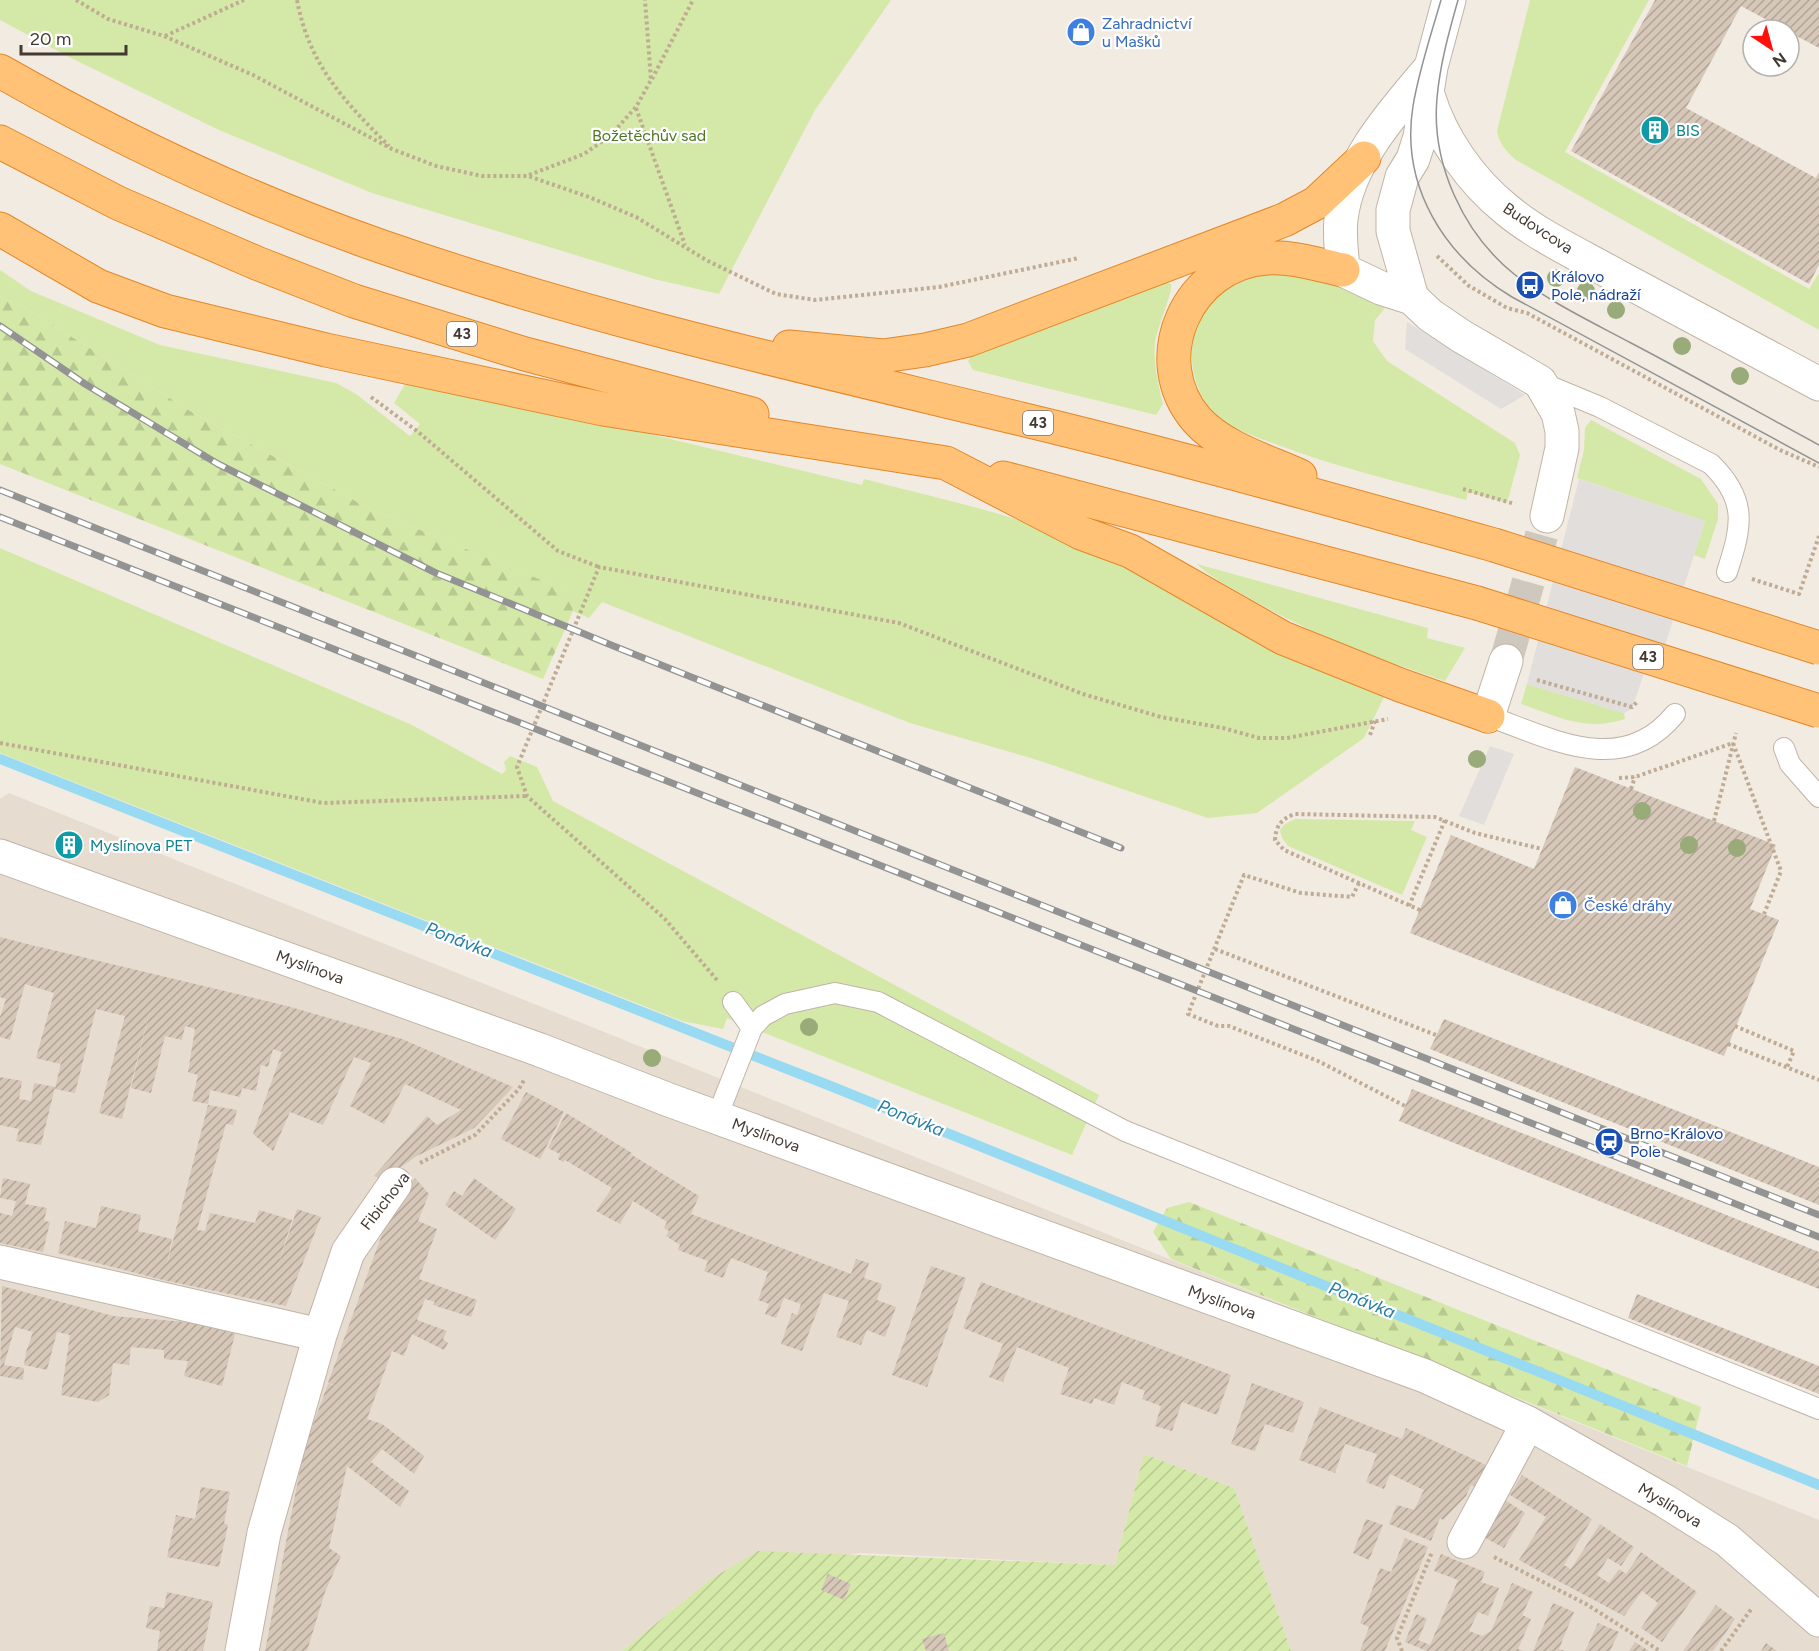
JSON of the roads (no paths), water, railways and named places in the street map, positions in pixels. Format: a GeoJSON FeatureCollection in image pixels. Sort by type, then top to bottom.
{"type":"FeatureCollection","features":[{"type":"Feature","properties":{"kind":"highway","name":"43"},"geometry":{"type":"LineString","coordinates":[[0,71],[176,164],[379,246],[498,284],[703,342],[1028,420],[1372,510],[1494,545],[1819,648]]}},
{"type":"Feature","properties":{"kind":"highway","name":"43"},"geometry":{"type":"LineString","coordinates":[[0,142],[118,203],[259,264],[354,301],[525,354],[1477,603],[1819,711]]}},
{"type":"Feature","properties":{"kind":"highway"},"geometry":{"type":"LineString","coordinates":[[703,342],[852,351],[883,356],[925,350],[968,340],[1284,220],[1316,203],[1364,158]]}},
{"type":"Feature","properties":{"kind":"highway","name":"43"},"geometry":{"type":"LineString","coordinates":[[0,230],[98,286],[165,311],[326,350],[603,410],[946,463]]}},
{"type":"Feature","properties":{"kind":"highway"},"geometry":{"type":"LineString","coordinates":[[1343,270],[1287,258],[1266,258],[1221,274],[1202,288],[1186,310],[1174,333],[1172,361],[1179,392],[1187,408],[1198,421],[1220,439],[1372,510]]}},
{"type":"Feature","properties":{"kind":"highway"},"geometry":{"type":"LineString","coordinates":[[946,463],[1081,533],[1130,551],[1283,638],[1342,664],[1488,716]]}},
{"type":"Feature","properties":{"kind":"street"},"geometry":{"type":"LineString","coordinates":[[1412,298],[1393,231],[1393,210],[1399,187],[1413,159],[1420,137],[1430,81],[1449,0]]}},
{"type":"Feature","properties":{"kind":"street"},"geometry":{"type":"LineString","coordinates":[[1430,81],[1381,127],[1350,187],[1341,219],[1343,270],[1381,288],[1412,298],[1453,331],[1540,382],[1558,413],[1563,448],[1533,510]]}},
{"type":"Feature","properties":{"kind":"street","name":"Budovcova"},"geometry":{"type":"LineString","coordinates":[[1430,81],[1436,122],[1475,178],[1507,210],[1565,247],[1819,384]]}},
{"type":"Feature","properties":{"kind":"street"},"geometry":{"type":"LineString","coordinates":[[1488,716],[1504,666]]}},
{"type":"Feature","properties":{"kind":"street","name":"Myslínova"},"geometry":{"type":"LineString","coordinates":[[0,856],[540,1050],[1425,1376],[1528,1423],[1665,1501],[1727,1540],[1819,1620]]}},
{"type":"Feature","properties":{"kind":"street","name":"Fibichova"},"geometry":{"type":"LineString","coordinates":[[242,1651],[264,1533],[320,1335],[348,1252],[395,1184]]}},
{"type":"Feature","properties":{"kind":"street"},"geometry":{"type":"LineString","coordinates":[[0,1262],[320,1335]]}},
{"type":"Feature","properties":{"kind":"street"},"geometry":{"type":"LineString","coordinates":[[1464,1542],[1528,1423]]}},
{"type":"Feature","properties":{"kind":"lane"},"geometry":{"type":"LineString","coordinates":[[1540,382],[1600,407],[1711,464],[1726,478],[1736,497],[1741,516],[1738,537],[1727,572]]}},
{"type":"Feature","properties":{"kind":"lane"},"geometry":{"type":"LineString","coordinates":[[1488,716],[1572,746],[1609,751],[1647,739],[1674,714]]}},
{"type":"Feature","properties":{"kind":"lane"},"geometry":{"type":"LineString","coordinates":[[1784,748],[1790,764],[1818,791]]}},
{"type":"Feature","properties":{"kind":"lane"},"geometry":{"type":"LineString","coordinates":[[717,1117],[752,1028],[763,1016],[785,1004],[835,993],[878,1002],[1125,1131],[1819,1409]]}},
{"type":"Feature","properties":{"kind":"lane"},"geometry":{"type":"LineString","coordinates":[[733,1002],[752,1028]]}},
{"type":"Feature","properties":{"kind":"waterway","name":"Ponávka"},"geometry":{"type":"LineString","coordinates":[[0,759],[828,1085],[1819,1485]]}},
{"type":"Feature","properties":{"kind":"tunnel"},"geometry":{"type":"LineString","coordinates":[[1506,661],[1547,516]]}},
{"type":"Feature","properties":{"kind":"tram line"},"geometry":{"type":"LineString","coordinates":[[1441,0],[1413,106],[1411,136],[1414,164],[1421,191],[1432,217],[1448,240],[1466,262],[1512,297],[1819,463]]}},
{"type":"Feature","properties":{"kind":"tram line"},"geometry":{"type":"LineString","coordinates":[[1458,0],[1440,73],[1436,123],[1439,147],[1454,195],[1480,238],[1514,274],[1556,303],[1819,445]]}},
{"type":"Feature","properties":{"kind":"railway"},"geometry":{"type":"LineString","coordinates":[[0,326],[85,384],[218,464],[436,573],[1121,848]]}},
{"type":"Feature","properties":{"kind":"railway"},"geometry":{"type":"LineString","coordinates":[[0,490],[1819,1215]]}},
{"type":"Feature","properties":{"kind":"railway"},"geometry":{"type":"LineString","coordinates":[[0,517],[1819,1237]]}},
{"type":"Feature","properties":{"kind":"place","name":"Zahradnictví u Mašků"},"geometry":{"type":"Point","coordinates":[1081,32]}},
{"type":"Feature","properties":{"kind":"place","name":"BIS"},"geometry":{"type":"Point","coordinates":[1655,130]}},
{"type":"Feature","properties":{"kind":"place","name":"Královo Pole, nádraží"},"geometry":{"type":"Point","coordinates":[1530,285]}},
{"type":"Feature","properties":{"kind":"place","name":"Myslínova PET"},"geometry":{"type":"Point","coordinates":[69,845]}},
{"type":"Feature","properties":{"kind":"place","name":"České dráhy"},"geometry":{"type":"Point","coordinates":[1563,905]}},
{"type":"Feature","properties":{"kind":"place","name":"Brno-Královo Pole"},"geometry":{"type":"Point","coordinates":[1609,1142]}},
{"type":"Feature","properties":{"kind":"park label","name":"Božetěchův sad"},"geometry":{"type":"Point","coordinates":[649,135]}}]}
